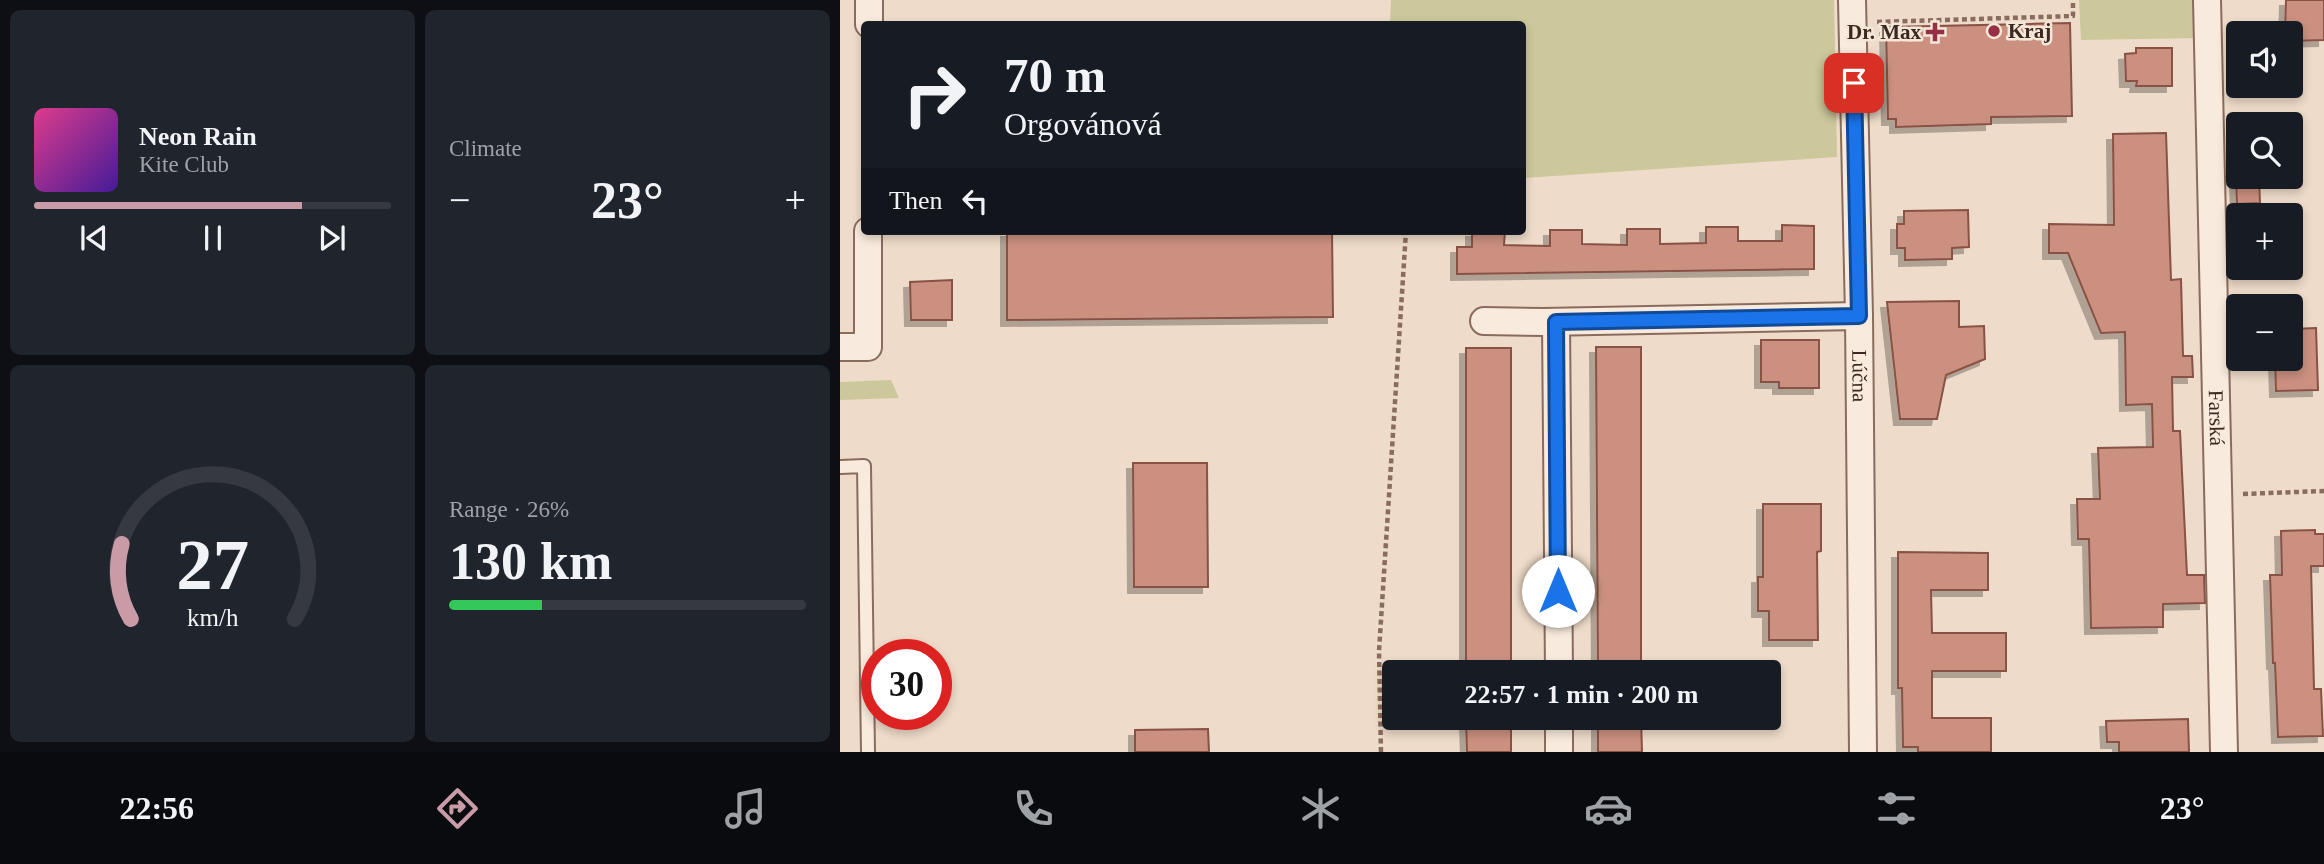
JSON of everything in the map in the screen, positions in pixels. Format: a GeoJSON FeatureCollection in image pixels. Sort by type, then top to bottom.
{"type":"FeatureCollection","features":[{"type":"Feature","properties":{"kind":"street"},"geometry":{"type":"LineString","coordinates":[[869,0],[869,21]]}},
{"type":"Feature","properties":{"kind":"street","name":"Lúčna"},"geometry":{"type":"LineString","coordinates":[[1852,0],[1864,752]]}},
{"type":"Feature","properties":{"kind":"street","name":"Farská"},"geometry":{"type":"LineString","coordinates":[[2207,0],[2224,752]]}},
{"type":"Feature","properties":{"kind":"street"},"geometry":{"type":"LineString","coordinates":[[840,347],[868,347],[868,235]]}},
{"type":"Feature","properties":{"kind":"street"},"geometry":{"type":"LineString","coordinates":[[1484,321],[1859,316]]}},
{"type":"Feature","properties":{"kind":"street"},"geometry":{"type":"LineString","coordinates":[[1556,322],[1559,660]]}},
{"type":"Feature","properties":{"kind":"street"},"geometry":{"type":"LineString","coordinates":[[1559,730],[1559,752]]}},
{"type":"Feature","properties":{"kind":"lane"},"geometry":{"type":"LineString","coordinates":[[840,467],[863,466],[868,752]]}},
{"type":"Feature","properties":{"kind":"path"},"geometry":{"type":"LineString","coordinates":[[1870,22],[2073,16],[2073,0]]}},
{"type":"Feature","properties":{"kind":"path"},"geometry":{"type":"LineString","coordinates":[[1381,752],[1379,651],[1406,235]]}},
{"type":"Feature","properties":{"kind":"path"},"geometry":{"type":"LineString","coordinates":[[2218,495],[2324,491]]}},
{"type":"Feature","properties":{"kind":"shaded area"},"geometry":{"type":"Polygon","coordinates":[[[1391,0],[1834,0],[1837,157],[1526,178],[1526,21],[1390,21],[1391,0]]]}},
{"type":"Feature","properties":{"kind":"shaded area"},"geometry":{"type":"Polygon","coordinates":[[[2079,0],[2199,0],[2199,38],[2081,40],[2079,0]]]}},
{"type":"Feature","properties":{"kind":"shaded area"},"geometry":{"type":"Polygon","coordinates":[[[891,380],[899,398],[840,400],[840,382],[891,380]]]}},
{"type":"Feature","properties":{"kind":"building"},"geometry":{"type":"Polygon","coordinates":[[[2286,0],[2324,0],[2324,40],[2303,41],[2303,21],[2285,21],[2286,0]]]}},
{"type":"Feature","properties":{"kind":"building"},"geometry":{"type":"Polygon","coordinates":[[[2070,23],[2072,116],[1991,117],[1991,124],[1896,127],[1896,119],[1888,119],[1886,27],[2070,23]]]}},
{"type":"Feature","properties":{"kind":"building"},"geometry":{"type":"Polygon","coordinates":[[[2136,48],[2172,48],[2172,86],[2136,86],[2137,81],[2126,81],[2125,54],[2136,53],[2136,48]]]}},
{"type":"Feature","properties":{"kind":"building"},"geometry":{"type":"Polygon","coordinates":[[[2166,133],[2171,280],[2181,279],[2183,356],[2192,356],[2193,377],[2172,377],[2173,431],[2180,431],[2187,575],[2204,575],[2205,603],[2163,604],[2163,627],[2091,628],[2089,539],[2078,539],[2077,499],[2100,499],[2098,448],[2153,447],[2152,404],[2126,405],[2125,332],[2101,333],[2068,253],[2049,253],[2049,224],[2114,225],[2113,134],[2166,133]]]}},
{"type":"Feature","properties":{"kind":"building"},"geometry":{"type":"Polygon","coordinates":[[[2236,189],[2259,189],[2260,203],[2237,203],[2236,189]]]}},
{"type":"Feature","properties":{"kind":"building"},"geometry":{"type":"Polygon","coordinates":[[[1968,210],[1969,247],[1952,248],[1952,259],[1905,260],[1905,248],[1897,248],[1897,224],[1904,224],[1904,211],[1968,210]]]}},
{"type":"Feature","properties":{"kind":"building"},"geometry":{"type":"Polygon","coordinates":[[[1782,225],[1814,226],[1814,269],[1457,274],[1457,247],[1472,247],[1472,235],[1505,235],[1504,245],[1550,246],[1550,230],[1582,230],[1582,244],[1627,245],[1627,229],[1660,229],[1660,244],[1706,243],[1706,227],[1738,227],[1738,241],[1782,241],[1782,225]]]}},
{"type":"Feature","properties":{"kind":"building"},"geometry":{"type":"Polygon","coordinates":[[[1007,235],[1332,235],[1333,317],[1007,320],[1007,235]]]}},
{"type":"Feature","properties":{"kind":"building"},"geometry":{"type":"Polygon","coordinates":[[[952,280],[952,320],[911,320],[910,282],[952,280]]]}},
{"type":"Feature","properties":{"kind":"building"},"geometry":{"type":"Polygon","coordinates":[[[1959,301],[1959,327],[1984,326],[1985,359],[1946,375],[1937,419],[1900,419],[1887,302],[1959,301]]]}},
{"type":"Feature","properties":{"kind":"building"},"geometry":{"type":"Polygon","coordinates":[[[2316,328],[2318,390],[2276,391],[2275,371],[2303,371],[2303,329],[2316,328]]]}},
{"type":"Feature","properties":{"kind":"building"},"geometry":{"type":"Polygon","coordinates":[[[1761,340],[1819,340],[1819,388],[1779,388],[1779,382],[1761,382],[1761,340]]]}},
{"type":"Feature","properties":{"kind":"building"},"geometry":{"type":"Polygon","coordinates":[[[1596,347],[1641,347],[1641,660],[1598,660],[1596,347]]]}},
{"type":"Feature","properties":{"kind":"building"},"geometry":{"type":"Polygon","coordinates":[[[1466,348],[1511,348],[1511,660],[1466,660],[1466,348]]]}},
{"type":"Feature","properties":{"kind":"building"},"geometry":{"type":"Polygon","coordinates":[[[1133,463],[1207,463],[1208,587],[1134,587],[1133,463]]]}},
{"type":"Feature","properties":{"kind":"building"},"geometry":{"type":"Polygon","coordinates":[[[1763,504],[1821,504],[1821,551],[1817,552],[1818,640],[1769,640],[1769,611],[1758,611],[1758,577],[1763,577],[1763,504]]]}},
{"type":"Feature","properties":{"kind":"building"},"geometry":{"type":"Polygon","coordinates":[[[2315,530],[2315,534],[2324,534],[2324,566],[2311,566],[2314,689],[2321,689],[2323,736],[2278,737],[2270,575],[2282,575],[2281,531],[2315,530]]]}},
{"type":"Feature","properties":{"kind":"building"},"geometry":{"type":"Polygon","coordinates":[[[1898,552],[1988,553],[1988,590],[1931,590],[1932,633],[2006,633],[2006,671],[1932,671],[1932,718],[1991,718],[1991,752],[1918,752],[1918,747],[1903,747],[1902,688],[1898,688],[1898,552]]]}},
{"type":"Feature","properties":{"kind":"building"},"geometry":{"type":"Polygon","coordinates":[[[2188,719],[2189,752],[2119,752],[2119,742],[2107,742],[2106,721],[2188,719]]]}},
{"type":"Feature","properties":{"kind":"building"},"geometry":{"type":"Polygon","coordinates":[[[1208,729],[1209,752],[1135,752],[1135,730],[1208,729]]]}},
{"type":"Feature","properties":{"kind":"building"},"geometry":{"type":"Polygon","coordinates":[[[1466,730],[1511,730],[1511,752],[1467,752],[1466,730]]]}},
{"type":"Feature","properties":{"kind":"building"},"geometry":{"type":"Polygon","coordinates":[[[1598,730],[1641,730],[1642,752],[1598,752],[1598,730]]]}},
{"type":"Feature","properties":{"kind":"place","name":"Kraj"},"geometry":{"type":"Point","coordinates":[1994,31]}},
{"type":"Feature","properties":{"kind":"place","name":"Dr. Max"},"geometry":{"type":"Point","coordinates":[1935,32]}},
{"type":"Feature","properties":{"kind":"route"},"geometry":{"type":"LineString","coordinates":[[1558,591],[1556,322],[1859,316],[1854,83]]}}]}
